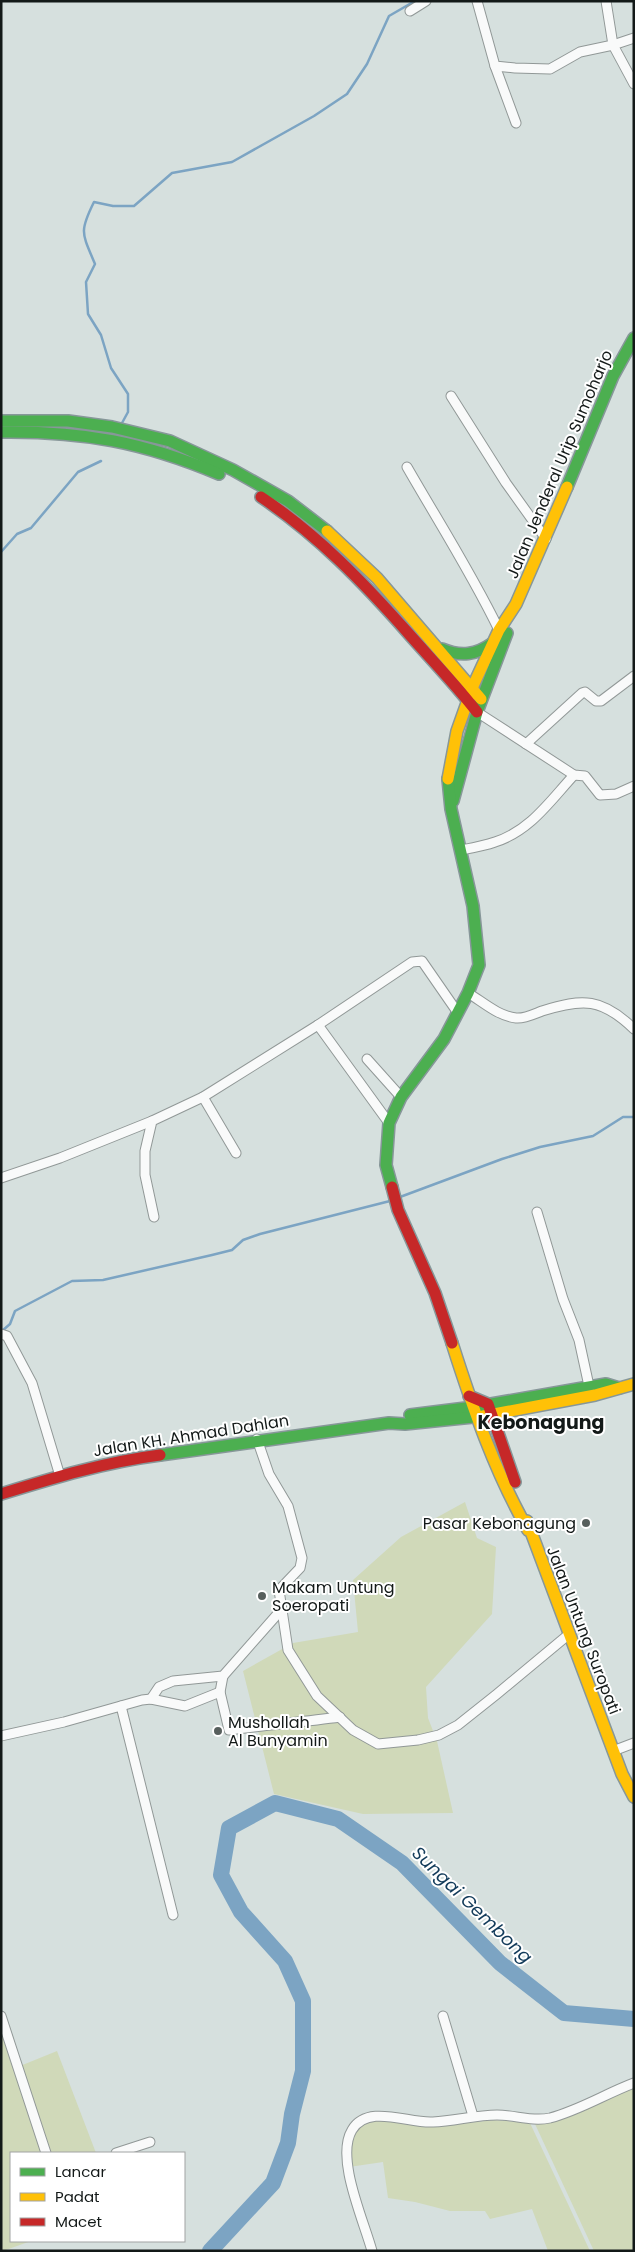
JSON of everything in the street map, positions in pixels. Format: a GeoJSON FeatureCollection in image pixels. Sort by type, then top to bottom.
{"type":"FeatureCollection","features":[{"type":"Feature","properties":{"kind":"main road","name":"Jalan Jenderal Urip Sumoharjo"},"geometry":{"type":"LineString","coordinates":[[451,810],[481,699],[501,652],[516,604],[546,539],[613,376],[634,338]]}},
{"type":"Feature","properties":{"kind":"main road"},"geometry":{"type":"LineString","coordinates":[[1,421],[68,421],[112,427],[170,441],[233,470],[288,501],[329,532],[378,578],[472,686],[481,699]]}},
{"type":"Feature","properties":{"kind":"main road"},"geometry":{"type":"LineString","coordinates":[[1,432],[42,431],[114,438],[173,455],[217,474],[255,494],[310,531],[339,559],[448,676],[477,712]]}},
{"type":"Feature","properties":{"kind":"main road","name":"Jalan Jenderal Urip Sumoharjo"},"geometry":{"type":"LineString","coordinates":[[476,1412],[435,1293],[398,1210],[386,1165],[389,1123],[401,1097],[444,1039],[468,993],[479,965],[480,953],[473,906],[451,810],[449,768],[457,731],[472,686],[499,630],[516,604]]}},
{"type":"Feature","properties":{"kind":"main road"},"geometry":{"type":"LineString","coordinates":[[440,649],[457,655],[475,654],[494,643]]}},
{"type":"Feature","properties":{"kind":"main road"},"geometry":{"type":"LineString","coordinates":[[448,676],[455,704],[457,731]]}},
{"type":"Feature","properties":{"kind":"main road"},"geometry":{"type":"LineString","coordinates":[[490,1409],[589,1386],[606,1384],[619,1388]]}},
{"type":"Feature","properties":{"kind":"main road"},"geometry":{"type":"LineString","coordinates":[[469,1396],[490,1409],[602,1394],[634,1384]]}},
{"type":"Feature","properties":{"kind":"main road","name":"Jalan KH. Ahmad Dahlan"},"geometry":{"type":"LineString","coordinates":[[1,1494],[60,1476],[130,1459],[389,1423],[403,1416],[476,1412],[490,1409]]}},
{"type":"Feature","properties":{"kind":"main road","name":"Jalan Untung Suropati"},"geometry":{"type":"LineString","coordinates":[[490,1409],[523,1502],[528,1530]]}},
{"type":"Feature","properties":{"kind":"main road","name":"Jalan Untung Suropati"},"geometry":{"type":"LineString","coordinates":[[476,1412],[513,1504],[528,1530],[622,1774],[634,1797]]}},
{"type":"Feature","properties":{"kind":"street"},"geometry":{"type":"LineString","coordinates":[[410,11],[426,1]]}},
{"type":"Feature","properties":{"kind":"street"},"geometry":{"type":"LineString","coordinates":[[477,1],[495,66],[516,123]]}},
{"type":"Feature","properties":{"kind":"street"},"geometry":{"type":"LineString","coordinates":[[606,1],[613,45],[634,84]]}},
{"type":"Feature","properties":{"kind":"street"},"geometry":{"type":"LineString","coordinates":[[495,66],[550,69],[580,52],[613,45],[634,38]]}},
{"type":"Feature","properties":{"kind":"street"},"geometry":{"type":"LineString","coordinates":[[451,396],[501,477],[546,539]]}},
{"type":"Feature","properties":{"kind":"street"},"geometry":{"type":"LineString","coordinates":[[407,466],[446,536],[463,559],[499,630]]}},
{"type":"Feature","properties":{"kind":"street"},"geometry":{"type":"LineString","coordinates":[[526,744],[582,693],[585,692],[596,701],[601,701],[634,676]]}},
{"type":"Feature","properties":{"kind":"street"},"geometry":{"type":"LineString","coordinates":[[477,712],[574,775],[585,776],[597,793],[603,796],[626,791],[634,786]]}},
{"type":"Feature","properties":{"kind":"street"},"geometry":{"type":"LineString","coordinates":[[461,850],[496,842],[523,828],[535,819],[574,775]]}},
{"type":"Feature","properties":{"kind":"street"},"geometry":{"type":"LineString","coordinates":[[1,1178],[60,1158],[152,1121],[203,1097],[416,960],[422,961],[427,967],[458,1013]]}},
{"type":"Feature","properties":{"kind":"street"},"geometry":{"type":"LineString","coordinates":[[468,993],[507,1016],[519,1018],[563,1004],[586,1002],[599,1004],[623,1019],[634,1029]]}},
{"type":"Feature","properties":{"kind":"street"},"geometry":{"type":"LineString","coordinates":[[318,1024],[389,1123]]}},
{"type":"Feature","properties":{"kind":"street"},"geometry":{"type":"LineString","coordinates":[[367,1059],[401,1097]]}},
{"type":"Feature","properties":{"kind":"street"},"geometry":{"type":"LineString","coordinates":[[203,1097],[236,1153]]}},
{"type":"Feature","properties":{"kind":"street"},"geometry":{"type":"LineString","coordinates":[[152,1121],[145,1151],[145,1175],[154,1217]]}},
{"type":"Feature","properties":{"kind":"street"},"geometry":{"type":"LineString","coordinates":[[537,1212],[563,1299],[579,1340],[589,1386]]}},
{"type":"Feature","properties":{"kind":"street"},"geometry":{"type":"LineString","coordinates":[[3,1335],[7,1336],[32,1384],[60,1476]]}},
{"type":"Feature","properties":{"kind":"street"},"geometry":{"type":"LineString","coordinates":[[257,1440],[268,1474],[288,1506],[302,1558],[300,1568],[279,1590],[288,1650],[316,1696],[354,1730],[378,1744],[418,1740],[439,1735],[458,1725],[568,1635]]}},
{"type":"Feature","properties":{"kind":"street"},"geometry":{"type":"LineString","coordinates":[[282,1609],[224,1676],[220,1692],[228,1730],[281,1726],[340,1717]]}},
{"type":"Feature","properties":{"kind":"street"},"geometry":{"type":"LineString","coordinates":[[151,1699],[159,1687],[173,1681],[224,1676]]}},
{"type":"Feature","properties":{"kind":"street"},"geometry":{"type":"LineString","coordinates":[[1,1736],[151,1699],[185,1706],[220,1692]]}},
{"type":"Feature","properties":{"kind":"street"},"geometry":{"type":"LineString","coordinates":[[121,1706],[173,1915]]}},
{"type":"Feature","properties":{"kind":"street"},"geometry":{"type":"LineString","coordinates":[[613,1751],[634,1743]]}},
{"type":"Feature","properties":{"kind":"street"},"geometry":{"type":"LineString","coordinates":[[1,2016],[46,2152]]}},
{"type":"Feature","properties":{"kind":"street"},"geometry":{"type":"LineString","coordinates":[[443,2016],[473,2116]]}},
{"type":"Feature","properties":{"kind":"street"},"geometry":{"type":"LineString","coordinates":[[372,2251],[347,2162],[348,2140],[356,2124],[366,2118],[373,2117],[432,2122],[473,2116],[499,2115],[529,2120],[548,2118],[584,2107],[634,2083]]}},
{"type":"Feature","properties":{"kind":"street"},"geometry":{"type":"LineString","coordinates":[[119,2152],[150,2142]]}},
{"type":"Feature","properties":{"kind":"green space"},"geometry":{"type":"Polygon","coordinates":[[[465,1502],[477,1538],[496,1547],[492,1614],[426,1687],[428,1718],[437,1741],[453,1813],[363,1814],[274,1794],[243,1671],[293,1643],[358,1632],[353,1580],[401,1537],[465,1502]]]}},
{"type":"Feature","properties":{"kind":"green space"},"geometry":{"type":"Polygon","coordinates":[[[1,2016],[20,2066],[57,2051],[96,2152],[10,2152],[10,2242],[28,2242],[1,2251],[1,2016]]]}},
{"type":"Feature","properties":{"kind":"green space"},"geometry":{"type":"Polygon","coordinates":[[[634,2088],[634,2247],[632,2251],[594,2251],[535,2124],[565,2118],[634,2088]]]}},
{"type":"Feature","properties":{"kind":"green space"},"geometry":{"type":"Polygon","coordinates":[[[494,2120],[530,2123],[590,2251],[548,2251],[532,2209],[490,2219],[485,2211],[450,2211],[415,2202],[388,2198],[383,2162],[349,2167],[349,2143],[358,2126],[375,2121],[403,2122],[430,2127],[494,2120]]]}},
{"type":"Feature","properties":{"kind":"waterway"},"geometry":{"type":"LineString","coordinates":[[122,423],[128,412],[128,394],[111,368],[101,335],[88,314],[86,282],[95,264],[85,239],[84,227],[94,202],[113,206],[134,206],[172,173],[232,162],[314,116],[347,94],[367,64],[389,16],[415,1]]}},
{"type":"Feature","properties":{"kind":"waterway"},"geometry":{"type":"LineString","coordinates":[[1,552],[17,534],[31,528],[78,472],[101,461]]}},
{"type":"Feature","properties":{"kind":"waterway"},"geometry":{"type":"LineString","coordinates":[[400,1197],[502,1159],[540,1147],[593,1136],[623,1117],[634,1117]]}},
{"type":"Feature","properties":{"kind":"waterway"},"geometry":{"type":"LineString","coordinates":[[2,1331],[10,1324],[15,1311],[72,1281],[103,1280],[232,1250],[243,1240],[260,1234],[390,1201]]}},
{"type":"Feature","properties":{"kind":"waterway","name":"Sungai Gembong"},"geometry":{"type":"LineString","coordinates":[[210,2251],[273,2183],[288,2143],[292,2114],[303,2071],[303,2001],[285,1961],[241,1912],[221,1875],[229,1828],[275,1803],[338,1819],[402,1863],[500,1963],[564,2013],[634,2019]]}},
{"type":"Feature","properties":{"kind":"traffic: fast"},"geometry":{"type":"LineString","coordinates":[[567,487],[613,376],[634,338]]}},
{"type":"Feature","properties":{"kind":"traffic: fast"},"geometry":{"type":"LineString","coordinates":[[1,421],[68,421],[112,427],[170,441],[233,470],[288,501],[327,531]]}},
{"type":"Feature","properties":{"kind":"traffic: fast"},"geometry":{"type":"LineString","coordinates":[[1,432],[86,436],[138,446],[219,474]]}},
{"type":"Feature","properties":{"kind":"traffic: fast"},"geometry":{"type":"LineString","coordinates":[[453,801],[477,712],[507,633]]}},
{"type":"Feature","properties":{"kind":"traffic: fast"},"geometry":{"type":"LineString","coordinates":[[442,649],[449,652],[468,654],[481,650],[493,643]]}},
{"type":"Feature","properties":{"kind":"traffic: fast"},"geometry":{"type":"LineString","coordinates":[[392,1187],[386,1165],[389,1123],[401,1097],[444,1039],[468,993],[479,965],[473,906],[451,809],[448,779]]}},
{"type":"Feature","properties":{"kind":"traffic: fast"},"geometry":{"type":"LineString","coordinates":[[410,1415],[474,1407],[606,1384],[619,1388]]}},
{"type":"Feature","properties":{"kind":"traffic: fast"},"geometry":{"type":"LineString","coordinates":[[160,1455],[389,1423],[405,1424],[483,1416]]}},
{"type":"Feature","properties":{"kind":"traffic: slow"},"geometry":{"type":"LineString","coordinates":[[448,779],[457,731],[473,686],[499,630],[516,604],[567,487]]}},
{"type":"Feature","properties":{"kind":"traffic: slow"},"geometry":{"type":"LineString","coordinates":[[327,531],[377,578],[481,699]]}},
{"type":"Feature","properties":{"kind":"traffic: slow"},"geometry":{"type":"LineString","coordinates":[[452,1343],[485,1438],[505,1485],[528,1530]]}},
{"type":"Feature","properties":{"kind":"traffic: slow"},"geometry":{"type":"LineString","coordinates":[[483,1416],[595,1395],[634,1384]]}},
{"type":"Feature","properties":{"kind":"traffic: slow"},"geometry":{"type":"LineString","coordinates":[[527,1521],[622,1774],[634,1797]]}},
{"type":"Feature","properties":{"kind":"traffic: jam"},"geometry":{"type":"LineString","coordinates":[[261,497],[302,527],[357,578],[477,712]]}},
{"type":"Feature","properties":{"kind":"traffic: jam"},"geometry":{"type":"LineString","coordinates":[[392,1187],[398,1210],[435,1293],[452,1343]]}},
{"type":"Feature","properties":{"kind":"traffic: jam"},"geometry":{"type":"LineString","coordinates":[[469,1396],[488,1404],[515,1482]]}},
{"type":"Feature","properties":{"kind":"traffic: jam"},"geometry":{"type":"LineString","coordinates":[[1,1494],[99,1466],[160,1455]]}},
{"type":"Feature","properties":{"kind":"place","name":"Pasar Kebonagung"},"geometry":{"type":"Point","coordinates":[586,1523]}},
{"type":"Feature","properties":{"kind":"place","name":"Makam Untung Soeropati"},"geometry":{"type":"Point","coordinates":[262,1596]}},
{"type":"Feature","properties":{"kind":"place","name":"Mushollah Al Bunyamin"},"geometry":{"type":"Point","coordinates":[218,1731]}},
{"type":"Feature","properties":{"kind":"district","name":"Kebonagung"},"geometry":{"type":"Point","coordinates":[541,1422]}}]}
